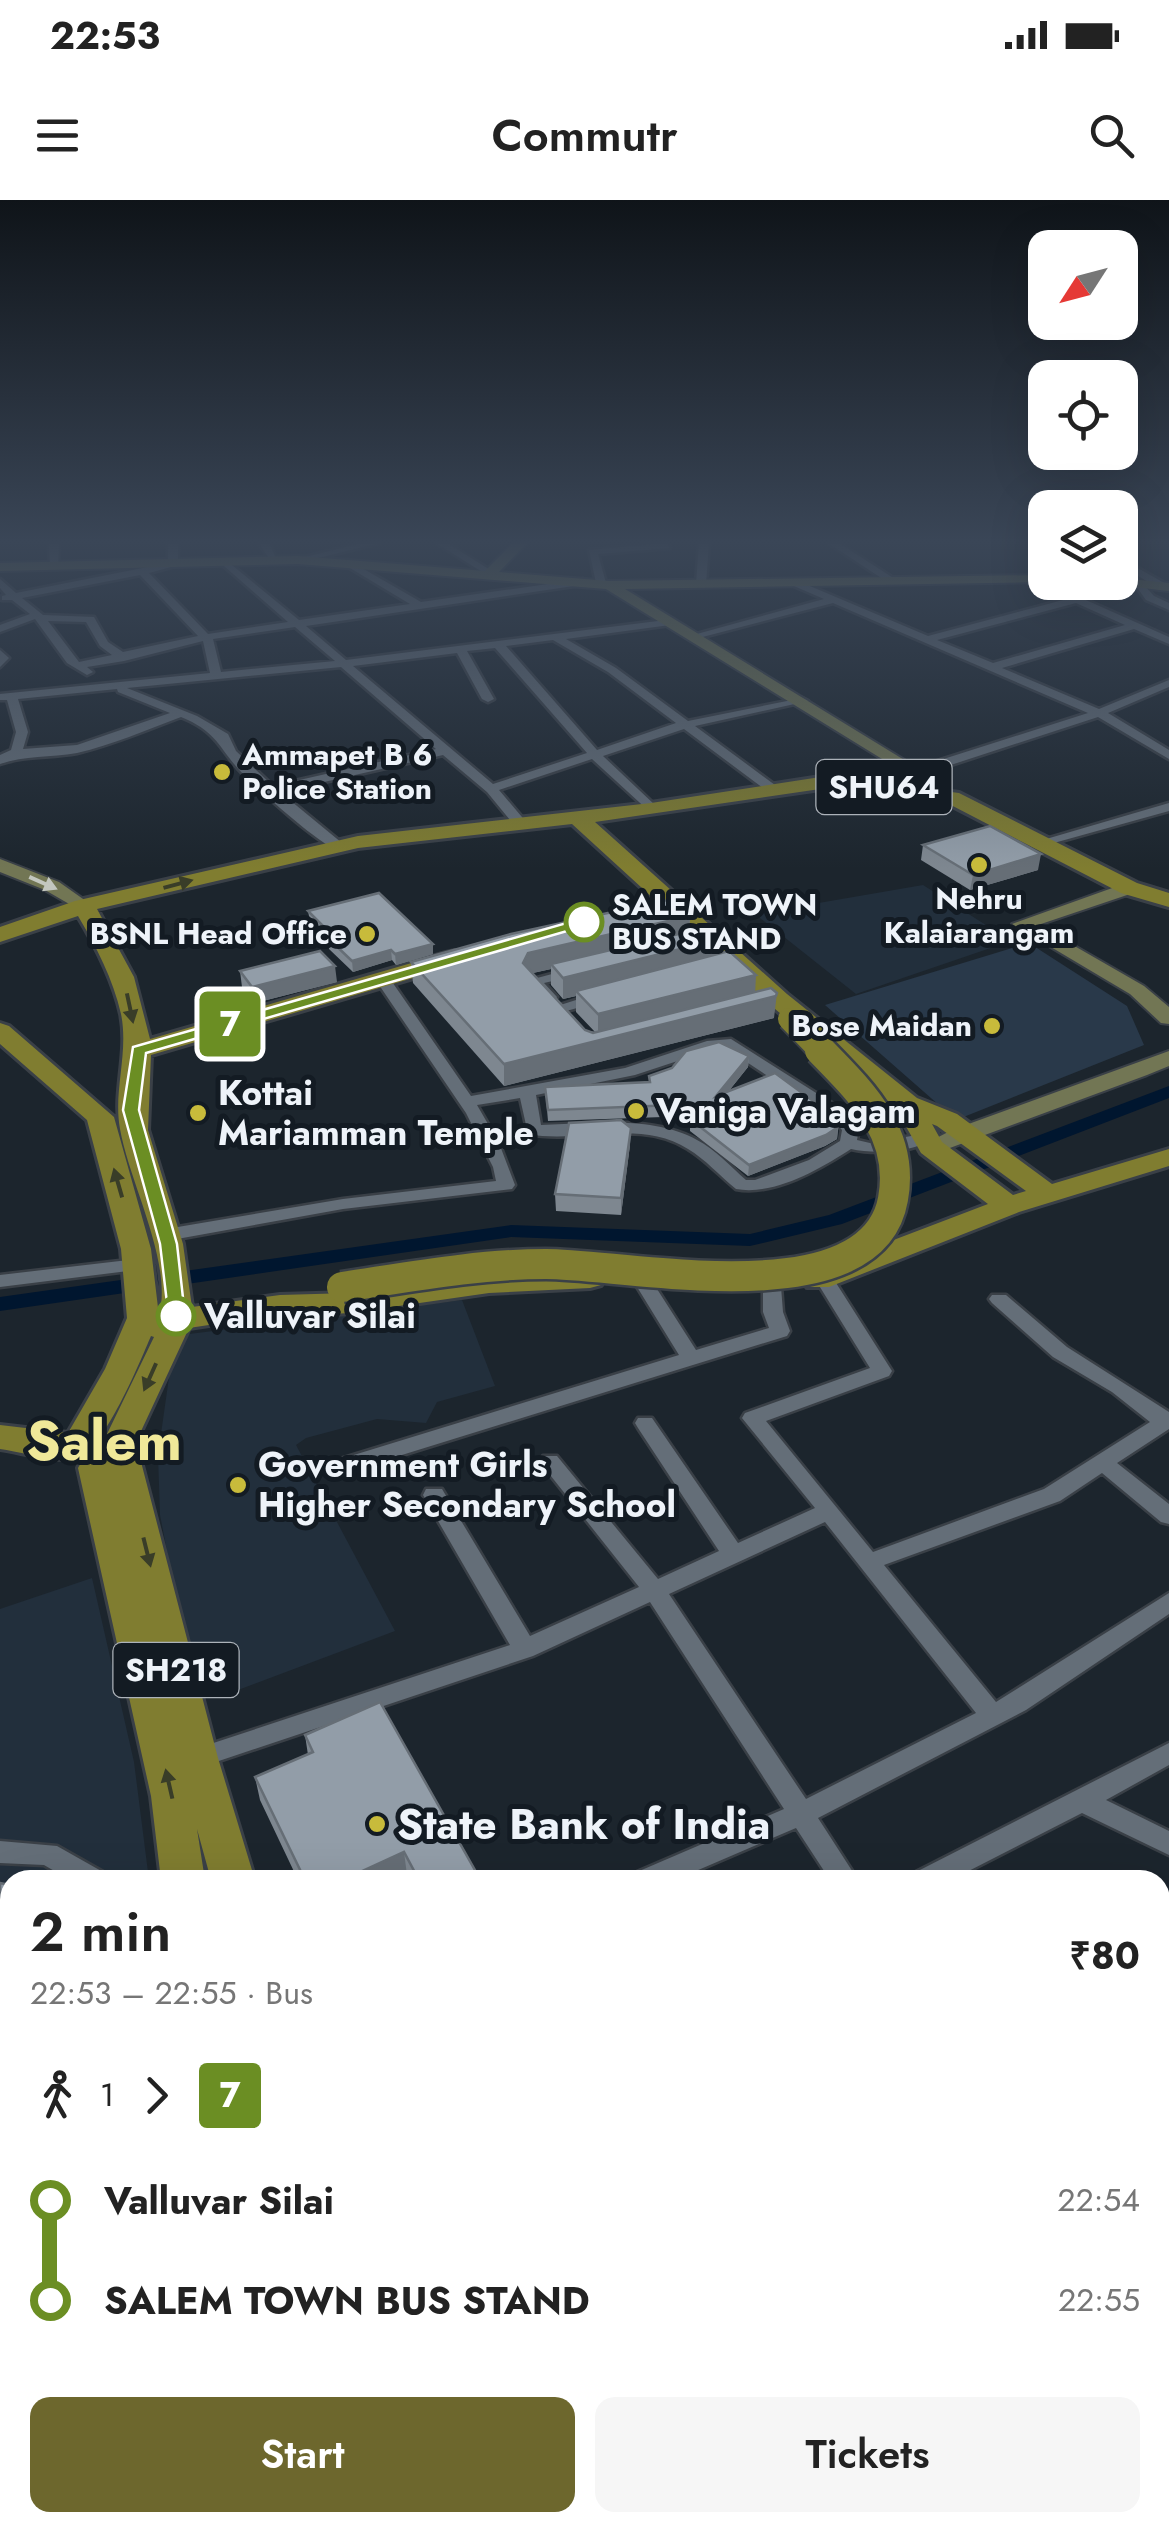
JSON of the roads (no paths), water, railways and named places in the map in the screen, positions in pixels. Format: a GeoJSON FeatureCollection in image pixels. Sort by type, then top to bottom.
{"type":"FeatureCollection","features":[{"type":"Feature","properties":{"kind":"main road"},"geometry":{"type":"LineString","coordinates":[[856,783],[912,773],[952,797]]}},
{"type":"Feature","properties":{"kind":"main road","name":"SHU64"},"geometry":{"type":"LineString","coordinates":[[0,936],[83,906],[336,846],[651,809],[827,782],[952,797],[1129,888],[1169,900]]}},
{"type":"Feature","properties":{"kind":"main road"},"geometry":{"type":"LineString","coordinates":[[577,817],[654,903],[776,1007],[907,1104],[947,1120],[1042,1190]]}},
{"type":"Feature","properties":{"kind":"main road"},"geometry":{"type":"LineString","coordinates":[[83,906],[104,939],[125,985],[139,1050],[131,1110],[167,1239],[151,1325],[100,1448]]}},
{"type":"Feature","properties":{"kind":"main road"},"geometry":{"type":"LineString","coordinates":[[139,1050],[486,948]]}},
{"type":"Feature","properties":{"kind":"main road"},"geometry":{"type":"LineString","coordinates":[[151,1325],[261,1310],[458,1271],[568,1264],[758,1276],[814,1268],[849,1256],[878,1237],[891,1211],[896,1155],[887,1130],[856,1089],[776,1007]]}},
{"type":"Feature","properties":{"kind":"main road"},"geometry":{"type":"LineString","coordinates":[[0,1031],[100,1116],[137,1257],[151,1325],[122,1369],[100,1448]]}},
{"type":"Feature","properties":{"kind":"main road"},"geometry":{"type":"LineString","coordinates":[[907,1104],[932,1147],[1007,1204]]}},
{"type":"Feature","properties":{"kind":"main road"},"geometry":{"type":"LineString","coordinates":[[100,1116],[131,1110]]}},
{"type":"Feature","properties":{"kind":"main road"},"geometry":{"type":"LineString","coordinates":[[346,1295],[576,1277],[772,1286],[824,1279],[1042,1190],[1169,1157]]}},
{"type":"Feature","properties":{"kind":"main road"},"geometry":{"type":"LineString","coordinates":[[0,1438],[100,1448]]}},
{"type":"Feature","properties":{"kind":"main road","name":"SH218"},"geometry":{"type":"LineString","coordinates":[[100,1448],[230,1870]]}},
{"type":"Feature","properties":{"kind":"main road","name":"SH218"},"geometry":{"type":"LineString","coordinates":[[100,1448],[172,1796],[182,1870]]}},
{"type":"Feature","properties":{"kind":"street"},"geometry":{"type":"LineString","coordinates":[[60,652],[76,666],[116,688],[182,714],[224,737],[230,752],[269,791],[336,846]]}},
{"type":"Feature","properties":{"kind":"street"},"geometry":{"type":"LineString","coordinates":[[115,652],[124,658]]}},
{"type":"Feature","properties":{"kind":"street"},"geometry":{"type":"LineString","coordinates":[[76,666],[148,652]]}},
{"type":"Feature","properties":{"kind":"street"},"geometry":{"type":"LineString","coordinates":[[212,652],[216,674]]}},
{"type":"Feature","properties":{"kind":"street"},"geometry":{"type":"LineString","coordinates":[[329,652],[492,789],[520,823]]}},
{"type":"Feature","properties":{"kind":"street"},"geometry":{"type":"LineString","coordinates":[[16,752],[22,732],[6,696],[116,688],[432,652]]}},
{"type":"Feature","properties":{"kind":"street"},"geometry":{"type":"LineString","coordinates":[[462,652],[488,699]]}},
{"type":"Feature","properties":{"kind":"street"},"geometry":{"type":"LineString","coordinates":[[505,652],[596,756],[651,809]]}},
{"type":"Feature","properties":{"kind":"street"},"geometry":{"type":"LineString","coordinates":[[580,652],[612,670],[771,788]]}},
{"type":"Feature","properties":{"kind":"street"},"geometry":{"type":"LineString","coordinates":[[717,652],[802,701],[912,773],[1099,713],[1168,685]]}},
{"type":"Feature","properties":{"kind":"street"},"geometry":{"type":"LineString","coordinates":[[958,652],[1099,713],[1169,755]]}},
{"type":"Feature","properties":{"kind":"street"},"geometry":{"type":"LineString","coordinates":[[992,666],[1043,652]]}},
{"type":"Feature","properties":{"kind":"street"},"geometry":{"type":"LineString","coordinates":[[0,653],[4,658],[0,664]]}},
{"type":"Feature","properties":{"kind":"street"},"geometry":{"type":"LineString","coordinates":[[492,789],[683,726],[802,701]]}},
{"type":"Feature","properties":{"kind":"street"},"geometry":{"type":"LineString","coordinates":[[0,760],[16,752],[40,756],[64,752],[182,714]]}},
{"type":"Feature","properties":{"kind":"street"},"geometry":{"type":"LineString","coordinates":[[269,791],[447,750]]}},
{"type":"Feature","properties":{"kind":"street"},"geometry":{"type":"LineString","coordinates":[[1042,842],[1169,807]]}},
{"type":"Feature","properties":{"kind":"street"},"geometry":{"type":"LineString","coordinates":[[0,865],[52,886],[83,906]]}},
{"type":"Feature","properties":{"kind":"street"},"geometry":{"type":"LineString","coordinates":[[1129,888],[1022,924],[1137,990],[1169,1018]]}},
{"type":"Feature","properties":{"kind":"street"},"geometry":{"type":"LineString","coordinates":[[587,968],[534,981],[565,1014],[626,991]]}},
{"type":"Feature","properties":{"kind":"street"},"geometry":{"type":"LineString","coordinates":[[167,1239],[343,1204],[506,1186],[496,1155],[466,1102],[383,979]]}},
{"type":"Feature","properties":{"kind":"street"},"geometry":{"type":"LineString","coordinates":[[466,1102],[630,1072],[666,1062],[690,1049],[731,1044],[837,1114],[851,1129],[848,1143],[816,1164],[757,1185],[742,1185],[693,1144],[660,1132],[622,1128],[534,1130],[527,1092]]}},
{"type":"Feature","properties":{"kind":"street"},"geometry":{"type":"LineString","coordinates":[[848,1143],[870,1148],[932,1147],[969,1136],[1009,1114],[1092,1090],[1169,1058]]}},
{"type":"Feature","properties":{"kind":"street"},"geometry":{"type":"LineString","coordinates":[[0,1281],[137,1257]]}},
{"type":"Feature","properties":{"kind":"street"},"geometry":{"type":"LineString","coordinates":[[824,1279],[882,1372],[752,1418],[993,1716]]}},
{"type":"Feature","properties":{"kind":"street"},"geometry":{"type":"LineString","coordinates":[[643,1282],[691,1358]]}},
{"type":"Feature","properties":{"kind":"street"},"geometry":{"type":"LineString","coordinates":[[339,1468],[780,1331],[772,1312],[772,1286]]}},
{"type":"Feature","properties":{"kind":"street"},"geometry":{"type":"LineString","coordinates":[[869,1562],[1052,1495],[1166,1420],[1060,1352],[999,1298]]}},
{"type":"Feature","properties":{"kind":"street"},"geometry":{"type":"LineString","coordinates":[[645,1423],[733,1554]]}},
{"type":"Feature","properties":{"kind":"street"},"geometry":{"type":"LineString","coordinates":[[550,1461],[654,1590],[838,1870]]}},
{"type":"Feature","properties":{"kind":"street"},"geometry":{"type":"LineString","coordinates":[[1102,1462],[1169,1516]]}},
{"type":"Feature","properties":{"kind":"street"},"geometry":{"type":"LineString","coordinates":[[434,1495],[525,1649]]}},
{"type":"Feature","properties":{"kind":"street"},"geometry":{"type":"LineString","coordinates":[[198,1758],[525,1649],[829,1511]]}},
{"type":"Feature","properties":{"kind":"street"},"geometry":{"type":"LineString","coordinates":[[670,1870],[802,1814],[993,1716],[1169,1602]]}},
{"type":"Feature","properties":{"kind":"street"},"geometry":{"type":"LineString","coordinates":[[945,1870],[1169,1753]]}},
{"type":"Feature","properties":{"kind":"street"},"geometry":{"type":"LineString","coordinates":[[1082,1801],[1169,1844]]}},
{"type":"Feature","properties":{"kind":"street"},"geometry":{"type":"LineString","coordinates":[[0,1852],[48,1854],[76,1870]]}},
{"type":"Feature","properties":{"kind":"waterway"},"geometry":{"type":"LineString","coordinates":[[0,1304],[511,1231],[750,1240],[835,1220],[1169,1092]]}},
{"type":"Feature","properties":{"kind":"place","name":"Ammapet B 6 Police Station"},"geometry":{"type":"Point","coordinates":[222,772]}},
{"type":"Feature","properties":{"kind":"place","name":"Nehru Kalaiarangam"},"geometry":{"type":"Point","coordinates":[979,865]}},
{"type":"Feature","properties":{"kind":"place","name":"SALEM TOWN BUS STAND"},"geometry":{"type":"Point","coordinates":[584,922]}},
{"type":"Feature","properties":{"kind":"place","name":"BSNL Head Office"},"geometry":{"type":"Point","coordinates":[367,934]}},
{"type":"Feature","properties":{"kind":"place","name":"Bose Maidan"},"geometry":{"type":"Point","coordinates":[992,1026]}},
{"type":"Feature","properties":{"kind":"place","name":"Vaniga Valagam"},"geometry":{"type":"Point","coordinates":[636,1111]}},
{"type":"Feature","properties":{"kind":"place","name":"Kottai Mariamman Temple"},"geometry":{"type":"Point","coordinates":[198,1113]}},
{"type":"Feature","properties":{"kind":"place","name":"Valluvar Silai"},"geometry":{"type":"Point","coordinates":[176,1316]}},
{"type":"Feature","properties":{"kind":"place","name":"Government Girls Higher Secondary School"},"geometry":{"type":"Point","coordinates":[238,1485]}},
{"type":"Feature","properties":{"kind":"place","name":"State Bank of India"},"geometry":{"type":"Point","coordinates":[377,1824]}},
{"type":"Feature","properties":{"kind":"district","name":"Salem"},"geometry":{"type":"Point","coordinates":[104,1441]}}]}
